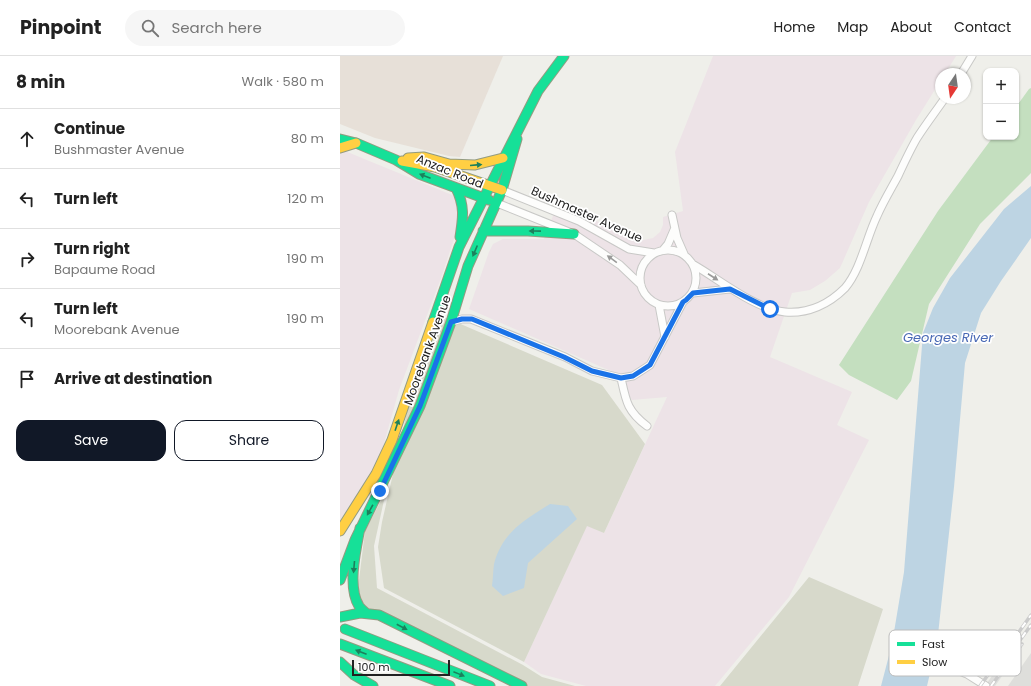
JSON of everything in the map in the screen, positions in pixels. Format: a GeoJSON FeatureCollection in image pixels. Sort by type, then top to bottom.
{"type":"FeatureCollection","features":[{"type":"Feature","properties":{"kind":"main road","name":"Moorebank Avenue"},"geometry":{"type":"LineString","coordinates":[[340,531],[376,474],[392,440],[459,247],[489,185],[538,91],[564,56]]}},
{"type":"Feature","properties":{"kind":"main road","name":"Moorebank Avenue"},"geometry":{"type":"LineString","coordinates":[[340,580],[350,550],[360,528],[374,503],[420,406],[451,322],[468,266],[502,190],[522,122]]}},
{"type":"Feature","properties":{"kind":"main road","name":"Anzac Road"},"geometry":{"type":"LineString","coordinates":[[340,139],[356,143],[396,160],[419,174],[496,203]]}},
{"type":"Feature","properties":{"kind":"main road"},"geometry":{"type":"LineString","coordinates":[[340,148],[356,143]]}},
{"type":"Feature","properties":{"kind":"main road"},"geometry":{"type":"LineString","coordinates":[[396,160],[424,157],[449,164],[475,165],[503,158]]}},
{"type":"Feature","properties":{"kind":"main road","name":"Anzac Road"},"geometry":{"type":"LineString","coordinates":[[396,160],[435,167],[489,185]]}},
{"type":"Feature","properties":{"kind":"main road","name":"Bushmaster Avenue"},"geometry":{"type":"LineString","coordinates":[[489,185],[502,190]]}},
{"type":"Feature","properties":{"kind":"main road"},"geometry":{"type":"LineString","coordinates":[[456,188],[462,198],[464,209],[459,247]]}},
{"type":"Feature","properties":{"kind":"main road"},"geometry":{"type":"LineString","coordinates":[[483,231],[545,231],[574,234]]}},
{"type":"Feature","properties":{"kind":"main road"},"geometry":{"type":"LineString","coordinates":[[360,528],[354,566],[354,584],[358,601],[361,608],[366,613]]}},
{"type":"Feature","properties":{"kind":"main road"},"geometry":{"type":"LineString","coordinates":[[340,617],[351,613],[366,613],[384,617],[429,641],[522,686]]}},
{"type":"Feature","properties":{"kind":"main road"},"geometry":{"type":"LineString","coordinates":[[345,629],[490,686]]}},
{"type":"Feature","properties":{"kind":"main road"},"geometry":{"type":"LineString","coordinates":[[340,644],[450,686]]}},
{"type":"Feature","properties":{"kind":"main road"},"geometry":{"type":"LineString","coordinates":[[340,662],[354,675],[373,686]]}},
{"type":"Feature","properties":{"kind":"street"},"geometry":{"type":"LineString","coordinates":[[965,68],[972,56]]}},
{"type":"Feature","properties":{"kind":"street"},"geometry":{"type":"LineString","coordinates":[[694,265],[697,275],[693,293],[678,305],[659,305],[645,294],[641,285],[640,276],[642,267],[647,259],[654,253],[663,250],[672,250],[684,255],[694,265],[715,277],[730,289],[770,309],[784,312],[806,311],[822,305],[835,297],[845,288],[853,276],[877,216],[908,153],[941,104]]}},
{"type":"Feature","properties":{"kind":"street","name":"Bushmaster Avenue"},"geometry":{"type":"LineString","coordinates":[[502,190],[579,221],[629,249],[654,253]]}},
{"type":"Feature","properties":{"kind":"street","name":"Bushmaster Avenue"},"geometry":{"type":"LineString","coordinates":[[496,203],[574,234],[620,265],[641,285]]}},
{"type":"Feature","properties":{"kind":"street"},"geometry":{"type":"LineString","coordinates":[[672,215],[677,238],[684,255]]}},
{"type":"Feature","properties":{"kind":"street"},"geometry":{"type":"LineString","coordinates":[[663,250],[668,244],[675,228]]}},
{"type":"Feature","properties":{"kind":"street"},"geometry":{"type":"LineString","coordinates":[[693,293],[730,289]]}},
{"type":"Feature","properties":{"kind":"street"},"geometry":{"type":"LineString","coordinates":[[451,322],[462,319],[472,319],[564,357],[592,371],[621,378],[633,376],[650,365],[683,302]]}},
{"type":"Feature","properties":{"kind":"street"},"geometry":{"type":"LineString","coordinates":[[659,305],[665,337]]}},
{"type":"Feature","properties":{"kind":"street"},"geometry":{"type":"LineString","coordinates":[[621,378],[628,408],[638,419],[648,426]]}},
{"type":"Feature","properties":{"kind":"street"},"geometry":{"type":"LineString","coordinates":[[970,676],[986,686]]}},
{"type":"Feature","properties":{"kind":"shaded area"},"geometry":{"type":"Polygon","coordinates":[[[340,56],[503,56],[460,157],[449,156],[375,138],[340,124],[340,56]]]}},
{"type":"Feature","properties":{"kind":"shaded area"},"geometry":{"type":"Polygon","coordinates":[[[713,56],[956,56],[949,68],[935,68],[935,90],[869,202],[840,268],[825,281],[810,290],[792,293],[770,357],[852,392],[837,425],[869,440],[789,597],[715,686],[586,686],[541,674],[524,662],[587,525],[604,533],[667,397],[632,400],[613,372],[469,309],[493,244],[503,239],[544,239],[558,203],[639,241],[653,238],[660,232],[663,225],[663,217],[683,211],[675,152],[713,56]]]}},
{"type":"Feature","properties":{"kind":"shaded area"},"geometry":{"type":"Polygon","coordinates":[[[340,149],[457,197],[461,210],[459,224],[441,278],[399,390],[375,470],[340,524],[340,149]]]}},
{"type":"Feature","properties":{"kind":"shaded area"},"geometry":{"type":"Polygon","coordinates":[[[442,316],[602,385],[645,444],[604,533],[587,526],[524,662],[384,588],[378,547],[382,522],[410,399],[442,316]]]}},
{"type":"Feature","properties":{"kind":"shaded area"},"geometry":{"type":"Polygon","coordinates":[[[386,491],[374,546],[377,588],[523,665],[542,677],[575,686],[527,686],[364,607],[358,588],[365,531],[386,491]]]}},
{"type":"Feature","properties":{"kind":"shaded area"},"geometry":{"type":"Polygon","coordinates":[[[809,577],[883,609],[858,686],[720,686],[809,577]]]}},
{"type":"Feature","properties":{"kind":"shaded area"},"geometry":{"type":"Polygon","coordinates":[[[1031,653],[1031,686],[1008,686],[1015,676],[1021,676],[1021,667],[1031,653]]]}},
{"type":"Feature","properties":{"kind":"green space"},"geometry":{"type":"Polygon","coordinates":[[[1031,88],[1031,173],[980,224],[929,304],[911,381],[897,400],[849,375],[839,365],[938,211],[991,140],[1019,140],[1019,103],[1031,88]]]}},
{"type":"Feature","properties":{"kind":"water","name":"Georges River"},"geometry":{"type":"Polygon","coordinates":[[[1031,186],[1031,238],[981,313],[965,363],[954,487],[939,630],[894,630],[904,572],[923,333],[933,308],[950,278],[1004,209],[1031,186]]]}},
{"type":"Feature","properties":{"kind":"water"},"geometry":{"type":"Polygon","coordinates":[[[550,504],[568,506],[577,519],[528,563],[524,588],[503,596],[492,586],[494,564],[502,544],[515,528],[550,504]]]}},
{"type":"Feature","properties":{"kind":"water","name":"Georges River"},"geometry":{"type":"Polygon","coordinates":[[[889,655],[889,676],[929,676],[927,686],[881,686],[889,655]]]}},
{"type":"Feature","properties":{"kind":"pier"},"geometry":{"type":"Polygon","coordinates":[[[992,676],[1002,676],[995,686],[985,686],[992,676]]]}},
{"type":"Feature","properties":{"kind":"railway"},"geometry":{"type":"LineString","coordinates":[[1020,630],[1031,615]]}},
{"type":"Feature","properties":{"kind":"railway"},"geometry":{"type":"LineString","coordinates":[[1021,639],[1031,625]]}},
{"type":"Feature","properties":{"kind":"railway"},"geometry":{"type":"LineString","coordinates":[[980,686],[987,676]]}},
{"type":"Feature","properties":{"kind":"railway"},"geometry":{"type":"LineString","coordinates":[[991,686],[998,676]]}},
{"type":"Feature","properties":{"kind":"traffic: fast"},"geometry":{"type":"LineString","coordinates":[[433,322],[459,247],[538,91],[564,56]]}},
{"type":"Feature","properties":{"kind":"traffic: fast"},"geometry":{"type":"LineString","coordinates":[[340,139],[356,143],[396,160],[419,174],[489,200]]}},
{"type":"Feature","properties":{"kind":"traffic: fast"},"geometry":{"type":"LineString","coordinates":[[340,580],[355,540],[420,406],[451,322],[468,266],[502,190],[517,139]]}},
{"type":"Feature","properties":{"kind":"traffic: fast"},"geometry":{"type":"LineString","coordinates":[[456,188],[462,206],[460,237]]}},
{"type":"Feature","properties":{"kind":"traffic: fast"},"geometry":{"type":"LineString","coordinates":[[483,231],[528,231],[574,234]]}},
{"type":"Feature","properties":{"kind":"traffic: fast"},"geometry":{"type":"LineString","coordinates":[[360,528],[356,546],[353,579],[355,598],[359,606],[366,613]]}},
{"type":"Feature","properties":{"kind":"traffic: fast"},"geometry":{"type":"LineString","coordinates":[[340,617],[360,613],[379,615],[522,686]]}},
{"type":"Feature","properties":{"kind":"traffic: fast"},"geometry":{"type":"LineString","coordinates":[[345,629],[490,686]]}},
{"type":"Feature","properties":{"kind":"traffic: fast"},"geometry":{"type":"LineString","coordinates":[[340,644],[450,686]]}},
{"type":"Feature","properties":{"kind":"traffic: fast"},"geometry":{"type":"LineString","coordinates":[[340,662],[354,675],[373,686]]}},
{"type":"Feature","properties":{"kind":"traffic: slow"},"geometry":{"type":"LineString","coordinates":[[340,148],[356,143]]}},
{"type":"Feature","properties":{"kind":"traffic: slow"},"geometry":{"type":"LineString","coordinates":[[408,158],[424,157],[449,164],[475,165],[503,158]]}},
{"type":"Feature","properties":{"kind":"traffic: slow"},"geometry":{"type":"LineString","coordinates":[[402,161],[435,167],[502,190]]}},
{"type":"Feature","properties":{"kind":"traffic: slow"},"geometry":{"type":"LineString","coordinates":[[340,531],[376,474],[392,440],[433,322]]}},
{"type":"Feature","properties":{"kind":"route"},"geometry":{"type":"LineString","coordinates":[[380,491],[420,406],[451,322],[462,319],[472,319],[564,357],[592,371],[621,378],[633,376],[643,371],[650,365],[683,302],[693,293],[730,289],[770,309]]}}]}
